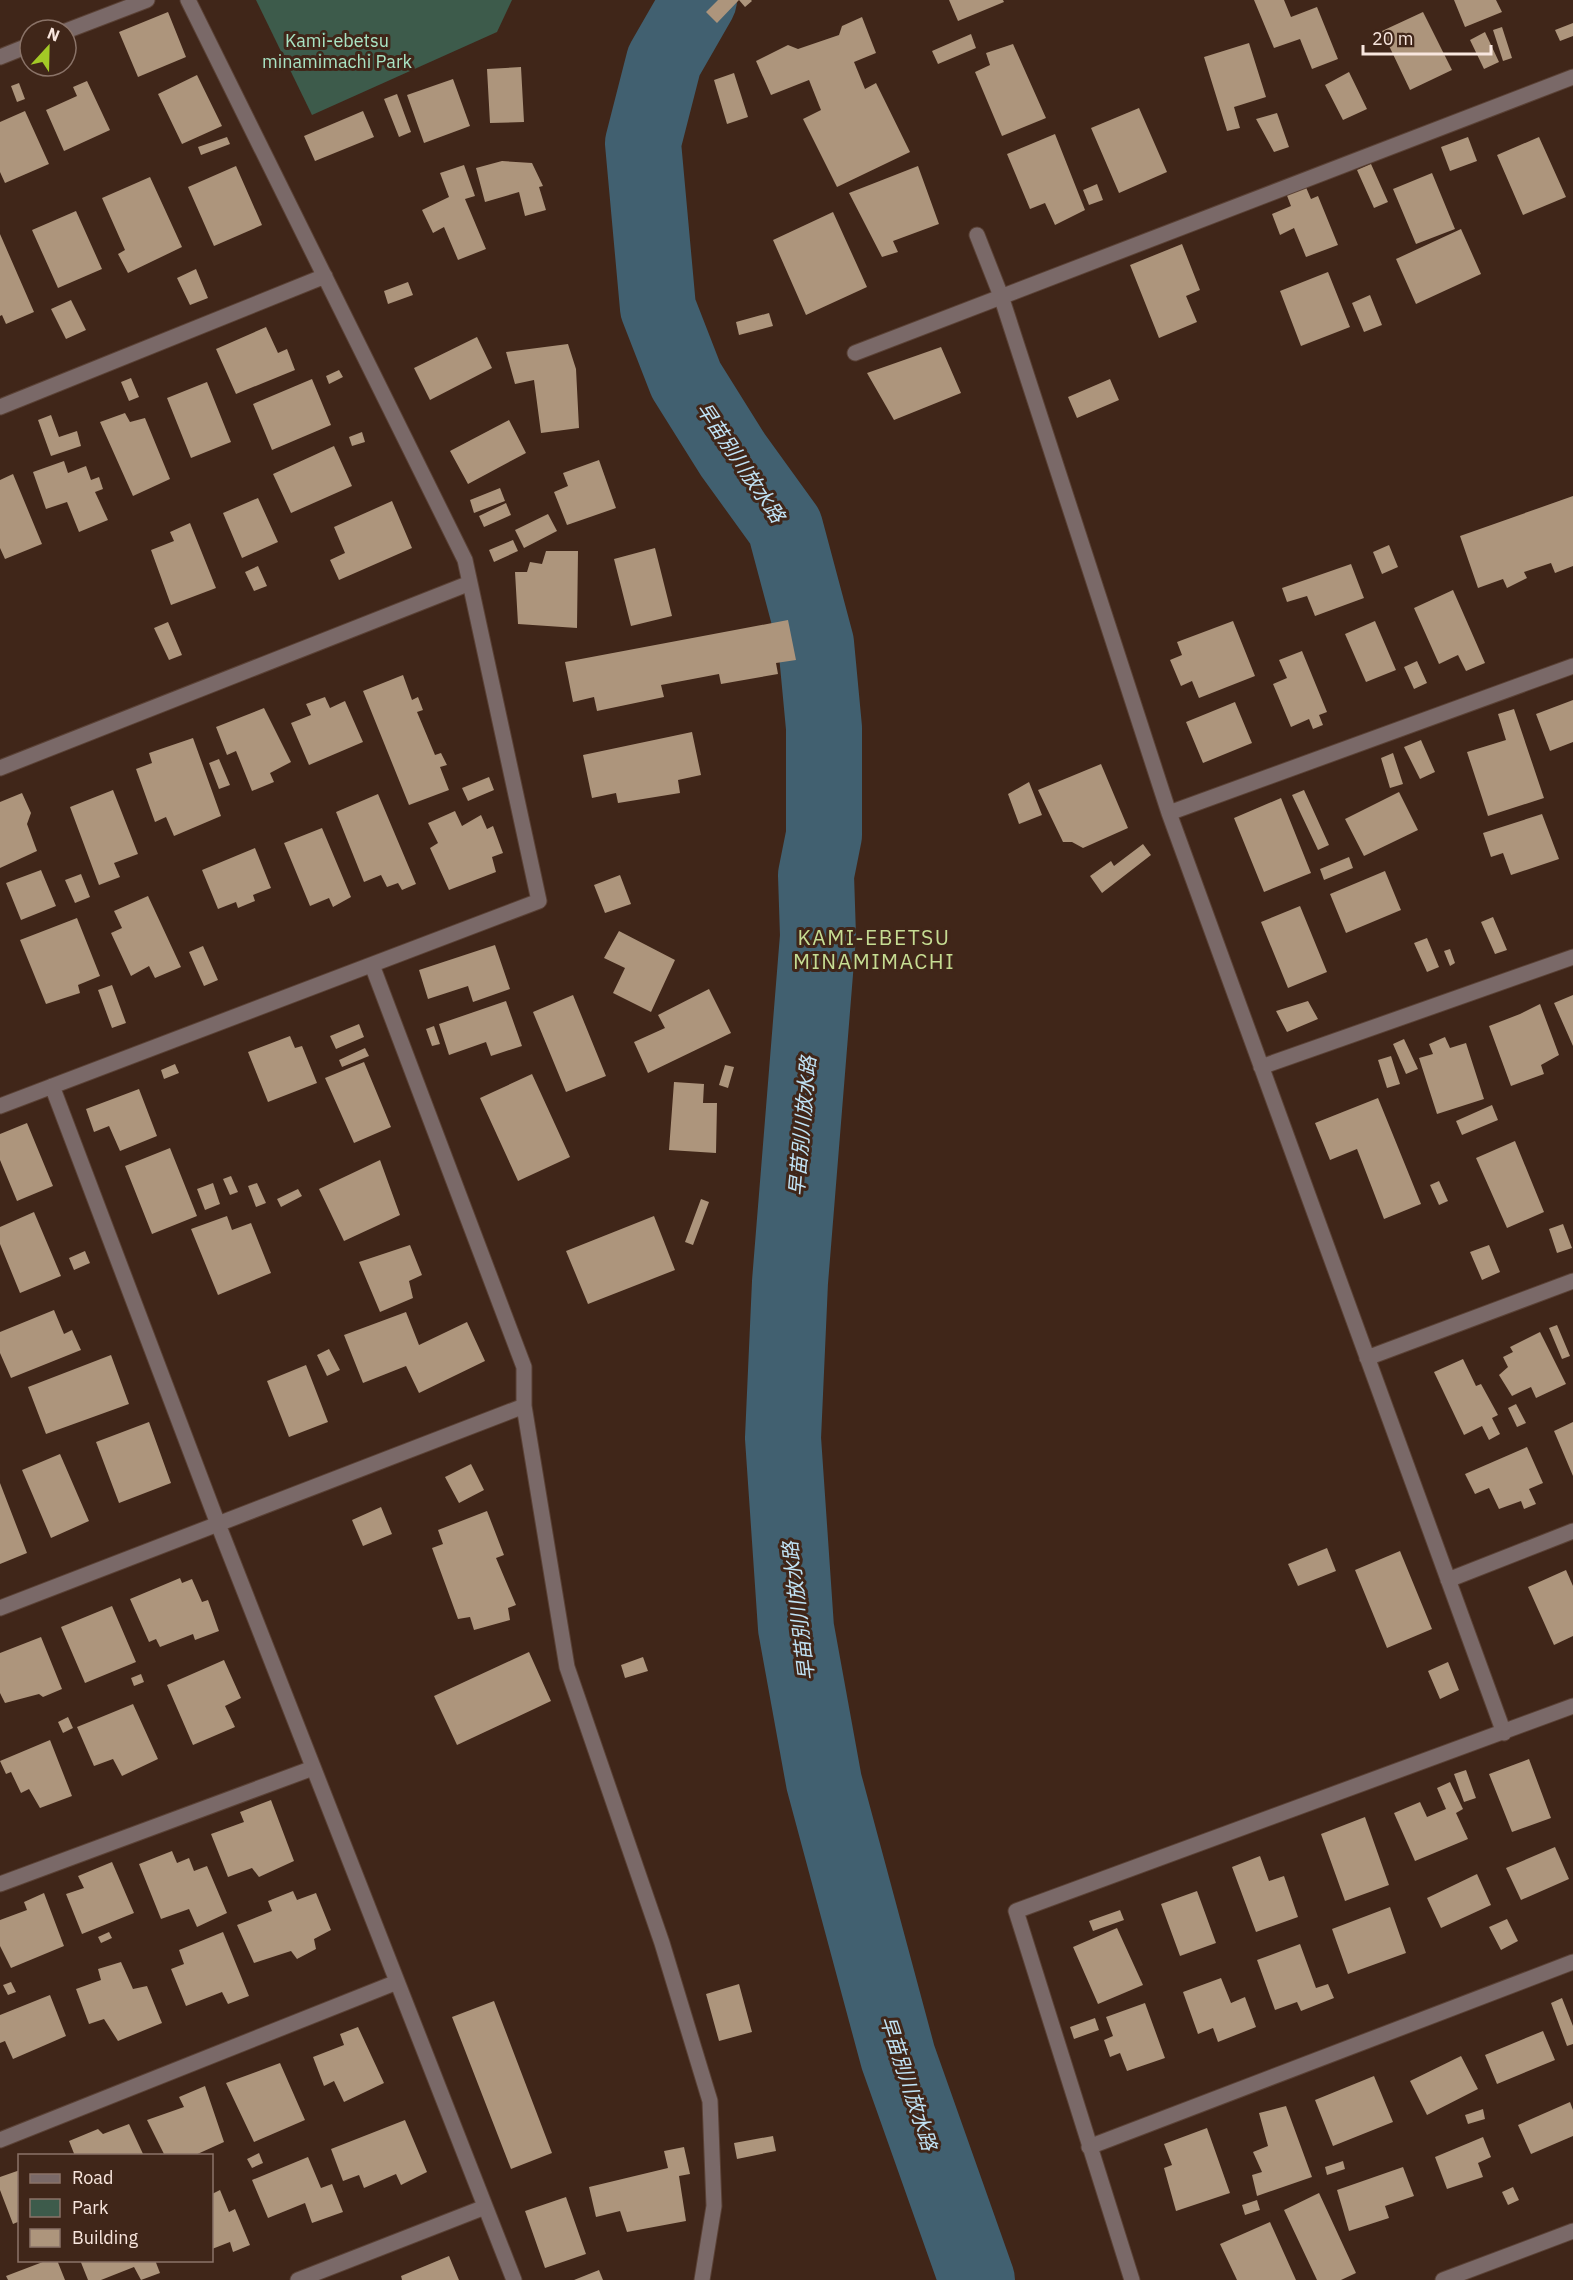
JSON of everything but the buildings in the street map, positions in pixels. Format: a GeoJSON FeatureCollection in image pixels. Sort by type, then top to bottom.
{"type":"FeatureCollection","features":[{"type":"Feature","properties":{"kind":"street"},"geometry":{"type":"LineString","coordinates":[[78,26],[147,0]]}},
{"type":"Feature","properties":{"kind":"street"},"geometry":{"type":"LineString","coordinates":[[0,1106],[539,901],[465,560],[188,0]]}},
{"type":"Feature","properties":{"kind":"street"},"geometry":{"type":"LineString","coordinates":[[0,57],[18,50]]}},
{"type":"Feature","properties":{"kind":"street"},"geometry":{"type":"LineString","coordinates":[[855,353],[1573,77]]}},
{"type":"Feature","properties":{"kind":"street"},"geometry":{"type":"LineString","coordinates":[[977,236],[1001,296],[1169,813],[1504,1733]]}},
{"type":"Feature","properties":{"kind":"street"},"geometry":{"type":"LineString","coordinates":[[0,407],[325,276]]}},
{"type":"Feature","properties":{"kind":"street"},"geometry":{"type":"LineString","coordinates":[[0,768],[470,583]]}},
{"type":"Feature","properties":{"kind":"street"},"geometry":{"type":"LineString","coordinates":[[1169,813],[1573,666]]}},
{"type":"Feature","properties":{"kind":"street"},"geometry":{"type":"LineString","coordinates":[[1261,1067],[1573,957]]}},
{"type":"Feature","properties":{"kind":"street"},"geometry":{"type":"LineString","coordinates":[[372,965],[524,1367],[524,1406],[567,1667],[662,1942],[710,2101],[714,2206],[702,2280]]}},
{"type":"Feature","properties":{"kind":"street"},"geometry":{"type":"LineString","coordinates":[[52,1086],[218,1524],[514,2280]]}},
{"type":"Feature","properties":{"kind":"street"},"geometry":{"type":"LineString","coordinates":[[1367,1358],[1573,1281]]}},
{"type":"Feature","properties":{"kind":"street"},"geometry":{"type":"LineString","coordinates":[[0,1608],[524,1406]]}},
{"type":"Feature","properties":{"kind":"street"},"geometry":{"type":"LineString","coordinates":[[1448,1580],[1573,1531]]}},
{"type":"Feature","properties":{"kind":"street"},"geometry":{"type":"LineString","coordinates":[[1132,2280],[1016,1911],[1573,1706]]}},
{"type":"Feature","properties":{"kind":"street"},"geometry":{"type":"LineString","coordinates":[[0,1884],[313,1768]]}},
{"type":"Feature","properties":{"kind":"street"},"geometry":{"type":"LineString","coordinates":[[1089,2147],[1573,1962]]}},
{"type":"Feature","properties":{"kind":"street"},"geometry":{"type":"LineString","coordinates":[[0,2140],[397,1982]]}},
{"type":"Feature","properties":{"kind":"street"},"geometry":{"type":"LineString","coordinates":[[298,2280],[485,2207]]}},
{"type":"Feature","properties":{"kind":"street"},"geometry":{"type":"LineString","coordinates":[[1443,2280],[1573,2231]]}},
{"type":"Feature","properties":{"kind":"green space","name":"Kami-ebetsu minamimachi Park"},"geometry":{"type":"Polygon","coordinates":[[[256,0],[512,0],[497,32],[312,115],[256,0]]]}},
{"type":"Feature","properties":{"kind":"waterway","name":"早苗別川放水路"},"geometry":{"type":"LineString","coordinates":[[699,0],[664,61],[643,143],[658,308],[686,380],[733,455],[785,527],[816,643],[824,728],[824,835],[816,875],[818,936],[790,1282],[783,1438],[796,1628],[824,1782],[898,2057],[977,2280]]}},
{"type":"Feature","properties":{"kind":"district","name":"KAMI-EBETSU MINAMIMACHI"},"geometry":{"type":"Point","coordinates":[874,949]}}]}
